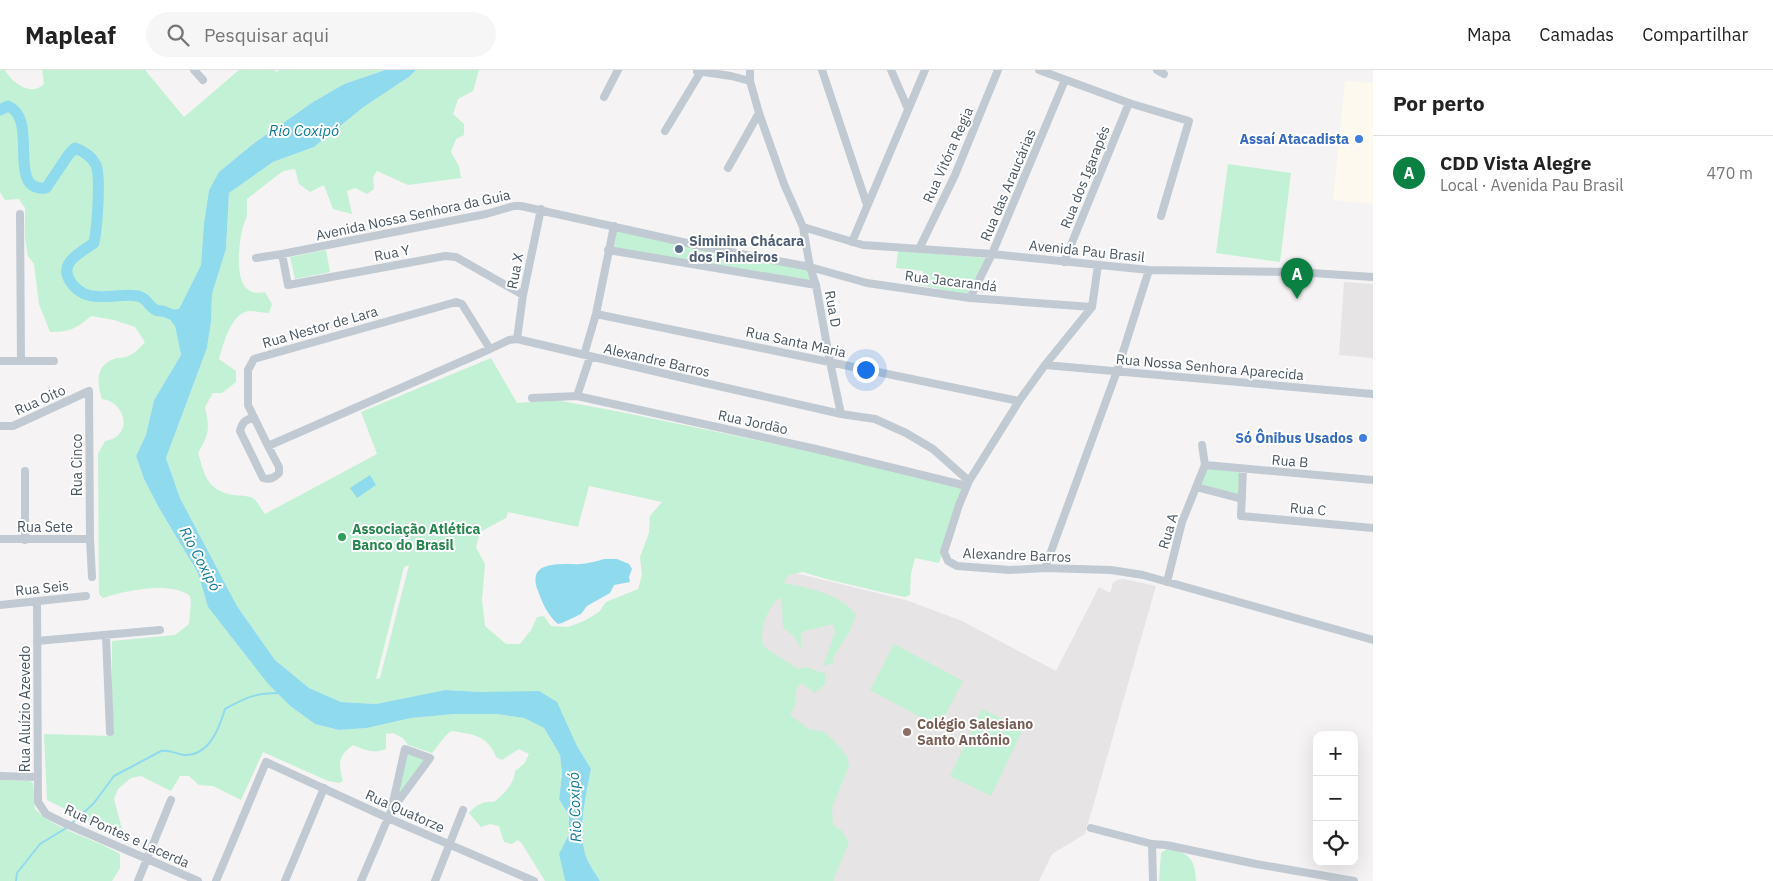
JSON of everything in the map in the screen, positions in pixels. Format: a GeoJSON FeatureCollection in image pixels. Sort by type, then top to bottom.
{"type":"FeatureCollection","features":[{"type":"Feature","properties":{"kind":"street"},"geometry":{"type":"LineString","coordinates":[[194,70],[203,80]]}},
{"type":"Feature","properties":{"kind":"street"},"geometry":{"type":"LineString","coordinates":[[604,97],[618,70]]}},
{"type":"Feature","properties":{"kind":"street","name":"Rua D"},"geometry":{"type":"LineString","coordinates":[[750,70],[750,81],[758,113],[784,184],[803,226],[842,414]]}},
{"type":"Feature","properties":{"kind":"street"},"geometry":{"type":"LineString","coordinates":[[822,70],[867,205]]}},
{"type":"Feature","properties":{"kind":"street"},"geometry":{"type":"LineString","coordinates":[[891,70],[908,109]]}},
{"type":"Feature","properties":{"kind":"street"},"geometry":{"type":"LineString","coordinates":[[852,242],[925,70]]}},
{"type":"Feature","properties":{"kind":"street","name":"Rua Vitóra Regia"},"geometry":{"type":"LineString","coordinates":[[919,249],[955,175],[998,70]]}},
{"type":"Feature","properties":{"kind":"street"},"geometry":{"type":"LineString","coordinates":[[1039,70],[1129,103],[1189,122],[1161,216]]}},
{"type":"Feature","properties":{"kind":"street"},"geometry":{"type":"LineString","coordinates":[[665,131],[699,71],[750,81]]}},
{"type":"Feature","properties":{"kind":"street","name":"Rua das Araucárias"},"geometry":{"type":"LineString","coordinates":[[970,298],[992,254],[1065,80]]}},
{"type":"Feature","properties":{"kind":"street","name":"Rua dos Igarapés"},"geometry":{"type":"LineString","coordinates":[[1064,262],[1129,103]]}},
{"type":"Feature","properties":{"kind":"street"},"geometry":{"type":"LineString","coordinates":[[728,168],[758,113]]}},
{"type":"Feature","properties":{"kind":"street","name":"Avenida Nossa Senhora da Guia"},"geometry":{"type":"LineString","coordinates":[[256,258],[486,214],[514,206],[541,209],[705,247],[810,267]]}},
{"type":"Feature","properties":{"kind":"street","name":"Rua X"},"geometry":{"type":"LineString","coordinates":[[517,340],[523,295],[541,209]]}},
{"type":"Feature","properties":{"kind":"street"},"geometry":{"type":"LineString","coordinates":[[20,214],[21,361]]}},
{"type":"Feature","properties":{"kind":"street"},"geometry":{"type":"LineString","coordinates":[[577,396],[614,226]]}},
{"type":"Feature","properties":{"kind":"street","name":"Avenida Pau Brasil"},"geometry":{"type":"LineString","coordinates":[[803,226],[852,242],[876,246],[992,254],[1149,270],[1298,272],[1373,277]]}},
{"type":"Feature","properties":{"kind":"street"},"geometry":{"type":"LineString","coordinates":[[608,250],[816,285]]}},
{"type":"Feature","properties":{"kind":"street","name":"Rua Y"},"geometry":{"type":"LineString","coordinates":[[282,254],[288,285],[445,256],[456,257],[523,295]]}},
{"type":"Feature","properties":{"kind":"street"},"geometry":{"type":"LineString","coordinates":[[968,483],[1019,401],[1044,365],[1092,308],[1098,265]]}},
{"type":"Feature","properties":{"kind":"street","name":"Rua Jacarandá"},"geometry":{"type":"LineString","coordinates":[[810,267],[867,282],[970,298],[1092,308]]}},
{"type":"Feature","properties":{"kind":"street"},"geometry":{"type":"LineString","coordinates":[[1045,568],[1117,371],[1149,270]]}},
{"type":"Feature","properties":{"kind":"street","name":"Rua Nestor de Lara"},"geometry":{"type":"LineString","coordinates":[[254,418],[247,419],[240,432],[262,478],[269,479],[280,473],[279,467],[248,405],[248,370],[254,359],[456,302],[462,304],[490,349]]}},
{"type":"Feature","properties":{"kind":"street","name":"Rua Santa Maria"},"geometry":{"type":"LineString","coordinates":[[596,314],[1019,401]]}},
{"type":"Feature","properties":{"kind":"street"},"geometry":{"type":"LineString","coordinates":[[268,446],[509,340],[517,340]]}},
{"type":"Feature","properties":{"kind":"street","name":"Alexandre Barros"},"geometry":{"type":"LineString","coordinates":[[517,340],[842,414],[875,419],[906,433],[933,449],[968,483],[944,552],[948,561],[957,566],[1010,570],[1045,568],[1127,572],[1307,620],[1373,640]]}},
{"type":"Feature","properties":{"kind":"street"},"geometry":{"type":"LineString","coordinates":[[0,361],[54,361]]}},
{"type":"Feature","properties":{"kind":"street","name":"Rua Nossa Senhora Aparecida"},"geometry":{"type":"LineString","coordinates":[[1044,365],[1373,394]]}},
{"type":"Feature","properties":{"kind":"street","name":"Rua Oito"},"geometry":{"type":"LineString","coordinates":[[0,426],[13,426],[89,392]]}},
{"type":"Feature","properties":{"kind":"street","name":"Rua Cinco"},"geometry":{"type":"LineString","coordinates":[[89,392],[92,578]]}},
{"type":"Feature","properties":{"kind":"street","name":"Rua Jordão"},"geometry":{"type":"LineString","coordinates":[[532,398],[577,396],[968,483]]}},
{"type":"Feature","properties":{"kind":"street"},"geometry":{"type":"LineString","coordinates":[[1202,445],[1205,465]]}},
{"type":"Feature","properties":{"kind":"street","name":"Rua B"},"geometry":{"type":"LineString","coordinates":[[1205,465],[1373,480]]}},
{"type":"Feature","properties":{"kind":"street","name":"Rua A"},"geometry":{"type":"LineString","coordinates":[[1167,582],[1182,522],[1205,465]]}},
{"type":"Feature","properties":{"kind":"street"},"geometry":{"type":"LineString","coordinates":[[1196,487],[1242,499],[1243,469]]}},
{"type":"Feature","properties":{"kind":"street"},"geometry":{"type":"LineString","coordinates":[[24,540],[25,471]]}},
{"type":"Feature","properties":{"kind":"street","name":"Rua C"},"geometry":{"type":"LineString","coordinates":[[1242,499],[1241,516],[1373,528]]}},
{"type":"Feature","properties":{"kind":"street","name":"Rua Sete"},"geometry":{"type":"LineString","coordinates":[[0,540],[90,539]]}},
{"type":"Feature","properties":{"kind":"street","name":"Rua Seis"},"geometry":{"type":"LineString","coordinates":[[0,605],[86,596]]}},
{"type":"Feature","properties":{"kind":"street","name":"Rua Aluízio Azevedo"},"geometry":{"type":"LineString","coordinates":[[37,602],[38,802],[46,814]]}},
{"type":"Feature","properties":{"kind":"street"},"geometry":{"type":"LineString","coordinates":[[37,641],[160,630]]}},
{"type":"Feature","properties":{"kind":"street"},"geometry":{"type":"LineString","coordinates":[[106,636],[110,732]]}},
{"type":"Feature","properties":{"kind":"street"},"geometry":{"type":"LineString","coordinates":[[361,881],[390,815],[430,758],[405,748],[390,815]]}},
{"type":"Feature","properties":{"kind":"street","name":"Rua Quatorze"},"geometry":{"type":"LineString","coordinates":[[216,881],[266,762],[390,815],[534,881]]}},
{"type":"Feature","properties":{"kind":"street"},"geometry":{"type":"LineString","coordinates":[[0,776],[38,777]]}},
{"type":"Feature","properties":{"kind":"street"},"geometry":{"type":"LineString","coordinates":[[285,881],[324,788]]}},
{"type":"Feature","properties":{"kind":"street"},"geometry":{"type":"LineString","coordinates":[[138,881],[171,800]]}},
{"type":"Feature","properties":{"kind":"street"},"geometry":{"type":"LineString","coordinates":[[435,881],[462,810]]}},
{"type":"Feature","properties":{"kind":"street","name":"Rua Pontes e Lacerda"},"geometry":{"type":"LineString","coordinates":[[46,814],[198,881]]}},
{"type":"Feature","properties":{"kind":"street"},"geometry":{"type":"LineString","coordinates":[[1091,828],[1152,844],[1166,845],[1256,864],[1354,881]]}},
{"type":"Feature","properties":{"kind":"street"},"geometry":{"type":"LineString","coordinates":[[1152,844],[1153,881]]}},
{"type":"Feature","properties":{"kind":"street"},"geometry":{"type":"LineString","coordinates":[[509,881],[513,872]]}},
{"type":"Feature","properties":{"kind":"shaded area","name":"Assaí Atacadista"},"geometry":{"type":"Polygon","coordinates":[[[1345,81],[1373,83],[1373,204],[1333,200],[1345,81]]]}},
{"type":"Feature","properties":{"kind":"shaded area"},"geometry":{"type":"Polygon","coordinates":[[[1344,282],[1373,284],[1373,358],[1339,355],[1344,282]]]}},
{"type":"Feature","properties":{"kind":"shaded area","name":"Colégio Salesiano Santo Antônio"},"geometry":{"type":"Polygon","coordinates":[[[783,570],[906,600],[962,621],[1056,671],[1099,587],[1110,593],[1113,583],[1124,579],[1156,586],[1085,834],[1052,854],[1039,881],[676,881],[670,793],[783,570]]]}},
{"type":"Feature","properties":{"kind":"green space"},"geometry":{"type":"Polygon","coordinates":[[[0,70],[5,70],[12,80],[22,87],[33,89],[39,88],[44,84],[42,70],[145,70],[184,117],[239,70],[273,70],[277,72],[279,70],[385,70],[344,84],[313,102],[253,144],[219,172],[209,190],[201,265],[179,309],[175,326],[181,355],[154,400],[146,435],[136,456],[144,479],[159,508],[198,573],[208,607],[268,684],[290,706],[315,724],[339,730],[367,728],[411,718],[455,714],[497,714],[524,718],[544,728],[560,755],[562,774],[559,799],[569,816],[569,834],[559,854],[566,881],[545,881],[518,840],[512,844],[504,842],[499,826],[490,824],[481,827],[469,813],[480,804],[494,802],[501,796],[511,784],[515,771],[524,764],[529,754],[519,749],[502,760],[496,757],[489,744],[484,740],[459,732],[451,731],[432,753],[408,745],[403,738],[393,733],[386,734],[386,749],[369,751],[353,745],[344,753],[340,761],[343,781],[339,783],[328,781],[263,752],[241,800],[213,786],[199,785],[189,776],[180,776],[171,791],[141,776],[131,778],[118,789],[114,799],[122,829],[119,834],[109,831],[47,800],[44,734],[112,736],[112,641],[175,635],[189,624],[191,603],[190,596],[182,591],[172,589],[148,588],[123,592],[103,598],[99,594],[98,454],[105,441],[114,438],[120,433],[123,419],[117,406],[110,401],[102,399],[99,376],[103,366],[108,362],[116,358],[129,356],[137,351],[145,342],[135,327],[114,320],[91,316],[72,329],[50,332],[39,304],[34,264],[28,256],[25,239],[25,208],[19,199],[5,200],[0,192],[0,70]]]}},
{"type":"Feature","properties":{"kind":"green space"},"geometry":{"type":"Polygon","coordinates":[[[416,70],[479,70],[473,91],[458,99],[453,114],[464,124],[464,135],[456,139],[451,152],[459,166],[461,178],[408,185],[377,171],[373,177],[374,189],[367,194],[355,188],[347,191],[352,214],[333,209],[324,185],[310,192],[299,184],[295,169],[283,171],[247,199],[247,215],[242,230],[239,250],[242,281],[247,289],[254,292],[265,292],[272,304],[269,313],[250,311],[243,313],[233,323],[226,338],[219,359],[236,371],[236,382],[222,393],[213,393],[205,407],[208,431],[198,453],[208,481],[212,486],[224,493],[253,498],[265,514],[377,454],[361,412],[491,358],[517,403],[556,400],[621,412],[843,458],[963,487],[939,563],[915,558],[911,573],[910,595],[905,597],[890,594],[803,572],[788,575],[784,583],[823,592],[840,601],[856,614],[850,631],[833,657],[833,663],[823,666],[835,632],[833,624],[801,632],[801,649],[794,636],[783,628],[780,597],[771,607],[765,620],[762,634],[764,647],[798,669],[806,667],[826,674],[825,684],[815,693],[801,683],[796,690],[795,705],[790,715],[809,729],[824,732],[847,756],[849,766],[832,807],[833,825],[841,830],[849,842],[833,881],[600,881],[584,851],[583,815],[591,769],[576,744],[481,692],[445,690],[376,704],[341,702],[309,688],[275,660],[237,606],[180,498],[166,458],[207,348],[211,322],[212,294],[226,249],[229,193],[273,162],[314,147],[365,106],[409,77],[416,70]],[[589,486],[578,527],[508,512],[506,518],[480,532],[476,547],[485,564],[482,600],[485,626],[506,644],[520,644],[531,630],[537,617],[544,616],[551,626],[568,627],[584,621],[599,612],[606,602],[638,589],[642,575],[640,557],[649,533],[650,516],[662,502],[589,486]],[[409,565],[404,567],[376,679],[380,678],[409,565]]]}},
{"type":"Feature","properties":{"kind":"green space"},"geometry":{"type":"Polygon","coordinates":[[[1228,164],[1291,173],[1280,262],[1216,253],[1228,164]]]}},
{"type":"Feature","properties":{"kind":"green space"},"geometry":{"type":"Polygon","coordinates":[[[616,230],[808,269],[813,282],[614,248],[616,230]]]}},
{"type":"Feature","properties":{"kind":"green space"},"geometry":{"type":"Polygon","coordinates":[[[326,250],[330,272],[295,279],[290,257],[326,250]]]}},
{"type":"Feature","properties":{"kind":"green space"},"geometry":{"type":"Polygon","coordinates":[[[898,251],[987,258],[967,295],[920,285],[923,271],[896,268],[898,251]]]}},
{"type":"Feature","properties":{"kind":"green space"},"geometry":{"type":"Polygon","coordinates":[[[1206,467],[1241,472],[1240,497],[1198,486],[1206,467]]]}},
{"type":"Feature","properties":{"kind":"green space"},"geometry":{"type":"Polygon","coordinates":[[[894,644],[963,681],[939,727],[870,690],[894,644]]]}},
{"type":"Feature","properties":{"kind":"green space"},"geometry":{"type":"Polygon","coordinates":[[[982,709],[1023,729],[991,796],[950,776],[982,709]]]}},
{"type":"Feature","properties":{"kind":"green space"},"geometry":{"type":"Polygon","coordinates":[[[406,750],[428,759],[394,806],[406,750]]]}},
{"type":"Feature","properties":{"kind":"green space"},"geometry":{"type":"Polygon","coordinates":[[[0,780],[30,781],[33,783],[35,809],[44,817],[65,829],[120,854],[120,868],[112,881],[0,881],[0,780]]]}},
{"type":"Feature","properties":{"kind":"green space"},"geometry":{"type":"Polygon","coordinates":[[[1167,849],[1181,852],[1189,858],[1194,867],[1196,881],[1159,881],[1161,853],[1167,849]]]}},
{"type":"Feature","properties":{"kind":"water","name":"Rio Coxipó"},"geometry":{"type":"Polygon","coordinates":[[[385,70],[416,70],[409,77],[365,106],[314,147],[273,162],[229,193],[226,249],[212,294],[211,322],[207,348],[166,458],[180,498],[237,606],[275,660],[309,688],[341,702],[376,704],[445,690],[481,692],[539,691],[557,702],[576,744],[591,769],[582,828],[584,851],[600,881],[565,880],[559,854],[569,834],[569,816],[559,799],[562,774],[560,755],[544,728],[524,718],[497,714],[455,714],[411,718],[367,728],[339,730],[315,724],[290,706],[268,684],[208,607],[198,573],[159,508],[144,479],[136,456],[146,435],[154,400],[181,355],[175,326],[164,311],[179,309],[201,265],[209,190],[219,172],[253,144],[313,102],[344,84],[385,70]]]}},
{"type":"Feature","properties":{"kind":"water"},"geometry":{"type":"Polygon","coordinates":[[[370,475],[376,485],[357,498],[350,488],[370,475]]]}},
{"type":"Feature","properties":{"kind":"water"},"geometry":{"type":"Polygon","coordinates":[[[604,559],[617,559],[629,564],[632,569],[629,577],[630,582],[614,585],[610,593],[587,606],[581,614],[562,623],[558,624],[554,621],[543,604],[538,591],[536,575],[539,570],[551,565],[585,564],[604,559]]]}},
{"type":"Feature","properties":{"kind":"waterway"},"geometry":{"type":"LineString","coordinates":[[0,110],[8,106],[17,113],[22,125],[24,167],[27,179],[34,186],[46,188],[75,148],[92,159],[96,165],[98,191],[94,243],[69,263],[67,274],[70,281],[84,294],[101,297],[138,296],[144,299],[153,309],[178,317]]}},
{"type":"Feature","properties":{"kind":"waterway"},"geometry":{"type":"LineString","coordinates":[[71,824],[94,803],[114,776],[161,751],[184,755],[200,751],[212,740],[220,725],[225,709],[250,697],[278,693]]}},
{"type":"Feature","properties":{"kind":"waterway"},"geometry":{"type":"LineString","coordinates":[[16,881],[17,873],[40,844],[68,827]]}},
{"type":"Feature","properties":{"kind":"place","name":"Assaí Atacadista"},"geometry":{"type":"Point","coordinates":[1359,139]}},
{"type":"Feature","properties":{"kind":"place","name":"Siminina Chácara dos Pinheiros"},"geometry":{"type":"Point","coordinates":[679,249]}},
{"type":"Feature","properties":{"kind":"place","name":"CDD Vista Alegre"},"geometry":{"type":"Point","coordinates":[1297,299]}},
{"type":"Feature","properties":{"kind":"place","name":"Só Ônibus Usados"},"geometry":{"type":"Point","coordinates":[1363,438]}},
{"type":"Feature","properties":{"kind":"place","name":"Associação Atlética Banco do Brasil"},"geometry":{"type":"Point","coordinates":[342,537]}},
{"type":"Feature","properties":{"kind":"place","name":"Colégio Salesiano Santo Antônio"},"geometry":{"type":"Point","coordinates":[907,732]}}]}
